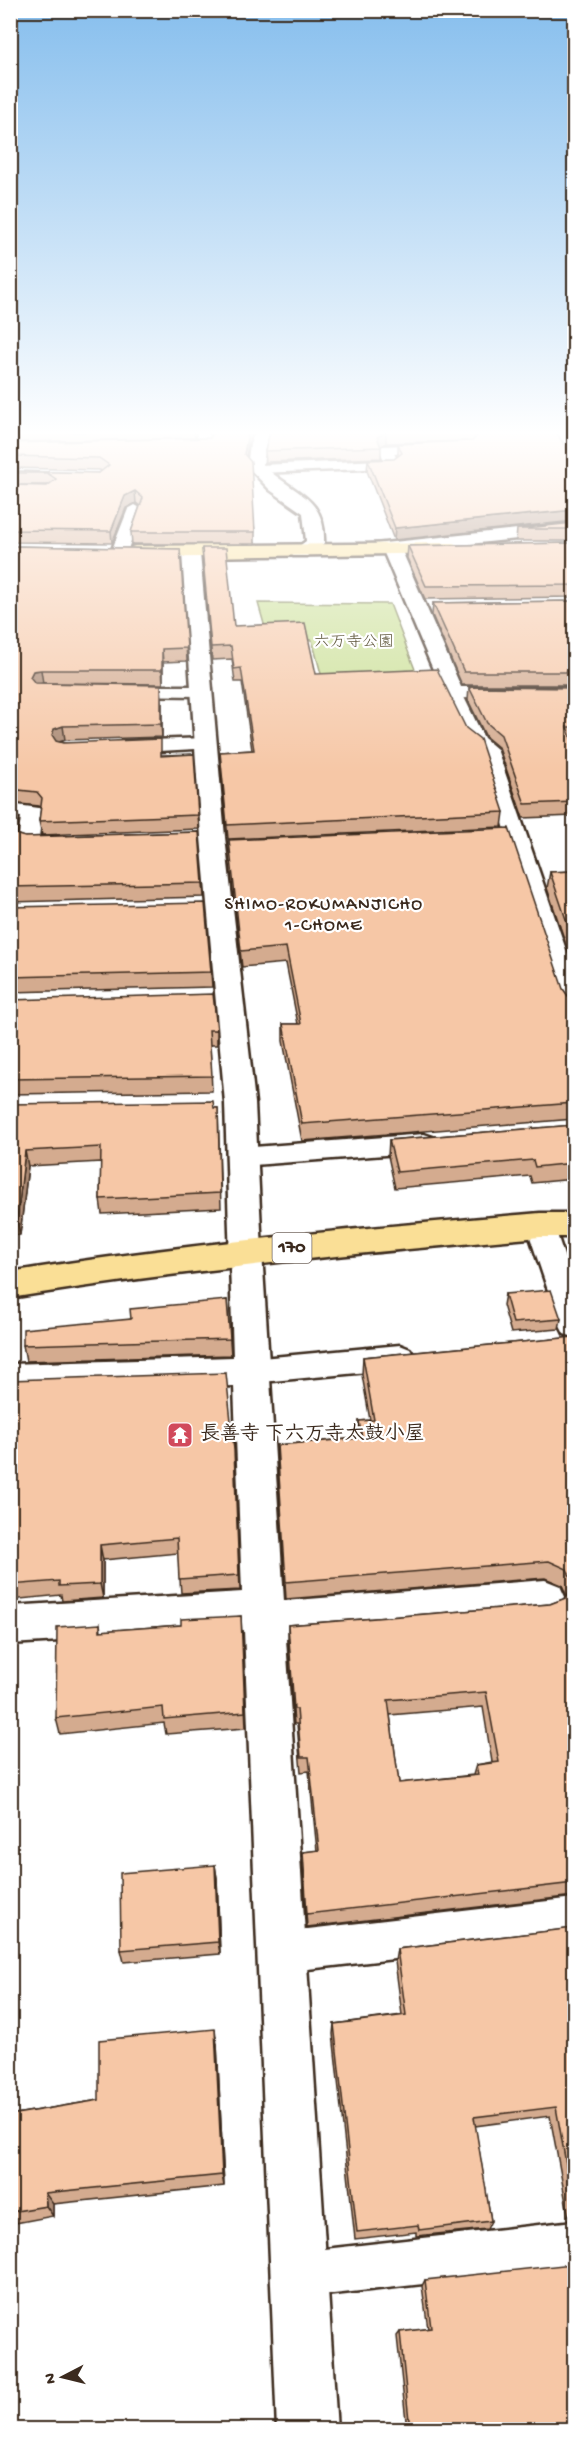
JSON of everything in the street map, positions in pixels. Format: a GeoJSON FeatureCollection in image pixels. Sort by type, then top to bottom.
{"type":"FeatureCollection","features":[{"type":"Feature","properties":{"kind":"highway"},"geometry":{"type":"LineString","coordinates":[[98,552],[191,553],[552,548]]}},
{"type":"Feature","properties":{"kind":"highway","name":"170"},"geometry":{"type":"LineString","coordinates":[[10,1285],[59,1276],[244,1252],[540,1225],[574,1225]]}},
{"type":"Feature","properties":{"kind":"street"},"geometry":{"type":"LineString","coordinates":[[300,552],[310,546]]}},
{"type":"Feature","properties":{"kind":"street"},"geometry":{"type":"LineString","coordinates":[[355,551],[394,546]]}},
{"type":"Feature","properties":{"kind":"street"},"geometry":{"type":"LineString","coordinates":[[392,550],[453,693],[574,693]]}},
{"type":"Feature","properties":{"kind":"street"},"geometry":{"type":"LineString","coordinates":[[191,553],[214,843],[209,907],[228,1104],[242,1157],[244,1252],[307,2430]]}},
{"type":"Feature","properties":{"kind":"street"},"geometry":{"type":"LineString","coordinates":[[416,607],[439,607]]}},
{"type":"Feature","properties":{"kind":"street"},"geometry":{"type":"LineString","coordinates":[[10,1379],[251,1371]]}},
{"type":"Feature","properties":{"kind":"street"},"geometry":{"type":"LineString","coordinates":[[10,1625],[264,1616],[546,1599]]}},
{"type":"Feature","properties":{"kind":"lane"},"geometry":{"type":"LineString","coordinates":[[119,552],[121,546]]}},
{"type":"Feature","properties":{"kind":"lane"},"geometry":{"type":"LineString","coordinates":[[111,690],[201,691]]}},
{"type":"Feature","properties":{"kind":"lane"},"geometry":{"type":"LineString","coordinates":[[453,693],[476,741],[488,749],[574,1005]]}},
{"type":"Feature","properties":{"kind":"lane"},"geometry":{"type":"LineString","coordinates":[[100,747],[206,744]]}},
{"type":"Feature","properties":{"kind":"lane"},"geometry":{"type":"LineString","coordinates":[[10,810],[32,812],[28,843],[74,841]]}},
{"type":"Feature","properties":{"kind":"lane"},"geometry":{"type":"LineString","coordinates":[[493,836],[517,835]]}},
{"type":"Feature","properties":{"kind":"lane"},"geometry":{"type":"LineString","coordinates":[[242,1157],[444,1141]]}},
{"type":"Feature","properties":{"kind":"lane"},"geometry":{"type":"LineString","coordinates":[[540,1225],[567,1337]]}},
{"type":"Feature","properties":{"kind":"lane"},"geometry":{"type":"LineString","coordinates":[[251,1371],[424,1355]]}},
{"type":"Feature","properties":{"kind":"lane"},"geometry":{"type":"LineString","coordinates":[[282,1952],[574,1918]]}},
{"type":"Feature","properties":{"kind":"lane"},"geometry":{"type":"LineString","coordinates":[[298,2275],[574,2244]]}},
{"type":"Feature","properties":{"kind":"green space","name":"六万寺公園"},"geometry":{"type":"Polygon","coordinates":[[[258,603],[390,604],[419,680],[324,685],[312,640],[268,638],[258,603]]]}},
{"type":"Feature","properties":{"kind":"building"},"geometry":{"type":"Polygon","coordinates":[[[10,546],[180,549],[187,648],[162,649],[162,670],[41,670],[33,671],[30,677],[35,683],[161,685],[161,724],[63,726],[54,729],[52,735],[56,741],[63,743],[161,739],[161,756],[194,754],[198,815],[39,821],[42,798],[37,792],[10,789],[10,546]]]}},
{"type":"Feature","properties":{"kind":"building"},"geometry":{"type":"Polygon","coordinates":[[[408,546],[574,546],[574,585],[426,586],[408,546]]]}},
{"type":"Feature","properties":{"kind":"building"},"geometry":{"type":"Polygon","coordinates":[[[202,548],[226,548],[234,626],[305,623],[316,674],[437,669],[466,728],[480,739],[504,812],[227,825],[220,752],[254,750],[241,668],[234,669],[231,646],[211,647],[202,548]]]}},
{"type":"Feature","properties":{"kind":"building"},"geometry":{"type":"Polygon","coordinates":[[[574,601],[574,672],[464,672],[433,603],[574,601]]]}},
{"type":"Feature","properties":{"kind":"building"},"geometry":{"type":"Polygon","coordinates":[[[469,687],[574,688],[574,727],[567,727],[574,746],[574,802],[525,804],[501,735],[487,723],[469,687]]]}},
{"type":"Feature","properties":{"kind":"building"},"geometry":{"type":"Polygon","coordinates":[[[10,804],[16,805],[14,830],[18,835],[25,837],[199,832],[203,883],[10,887],[10,804]]]}},
{"type":"Feature","properties":{"kind":"building"},"geometry":{"type":"Polygon","coordinates":[[[509,828],[563,989],[568,996],[574,997],[574,1103],[302,1124],[283,1024],[301,1024],[286,947],[241,951],[229,840],[509,828]]]}},
{"type":"Feature","properties":{"kind":"building"},"geometry":{"type":"Polygon","coordinates":[[[574,871],[574,943],[550,872],[574,871]]]}},
{"type":"Feature","properties":{"kind":"building"},"geometry":{"type":"Polygon","coordinates":[[[205,903],[211,972],[10,977],[10,907],[205,903]]]}},
{"type":"Feature","properties":{"kind":"building"},"geometry":{"type":"Polygon","coordinates":[[[213,994],[217,1030],[209,1030],[212,1076],[10,1079],[10,1000],[213,994]]]}},
{"type":"Feature","properties":{"kind":"building"},"geometry":{"type":"Polygon","coordinates":[[[213,1101],[214,1108],[218,1108],[220,1193],[100,1199],[101,1147],[25,1151],[17,1220],[10,1221],[10,1104],[213,1101]]]}},
{"type":"Feature","properties":{"kind":"building"},"geometry":{"type":"Polygon","coordinates":[[[574,1125],[574,1163],[535,1167],[533,1160],[397,1172],[389,1140],[574,1125]]]}},
{"type":"Feature","properties":{"kind":"building"},"geometry":{"type":"Polygon","coordinates":[[[551,1290],[561,1319],[513,1323],[505,1294],[551,1290]]]}},
{"type":"Feature","properties":{"kind":"building"},"geometry":{"type":"Polygon","coordinates":[[[227,1300],[230,1339],[23,1345],[23,1329],[131,1319],[130,1309],[227,1300]]]}},
{"type":"Feature","properties":{"kind":"building"},"geometry":{"type":"Polygon","coordinates":[[[574,1337],[574,1883],[307,1914],[303,1852],[319,1850],[309,1757],[301,1757],[297,1709],[294,1709],[288,1625],[550,1604],[566,1598],[573,1584],[567,1569],[549,1561],[286,1582],[277,1445],[362,1438],[359,1421],[374,1420],[363,1357],[574,1337]],[[486,1692],[388,1700],[399,1783],[478,1775],[476,1765],[499,1762],[486,1692]]]}},
{"type":"Feature","properties":{"kind":"building"},"geometry":{"type":"Polygon","coordinates":[[[226,1373],[234,1450],[239,1575],[179,1579],[177,1538],[100,1545],[100,1584],[59,1586],[59,1581],[10,1585],[10,1380],[226,1373]]]}},
{"type":"Feature","properties":{"kind":"building"},"geometry":{"type":"Polygon","coordinates":[[[241,1616],[245,1712],[164,1719],[163,1707],[56,1718],[57,1627],[100,1624],[100,1631],[181,1625],[181,1619],[241,1616]]]}},
{"type":"Feature","properties":{"kind":"building"},"geometry":{"type":"Polygon","coordinates":[[[215,1865],[218,1942],[121,1950],[120,1873],[215,1865]]]}},
{"type":"Feature","properties":{"kind":"building"},"geometry":{"type":"Polygon","coordinates":[[[574,1928],[574,2209],[556,2107],[474,2117],[491,2221],[419,2230],[418,2225],[357,2232],[334,2024],[406,2015],[397,1949],[574,1928]]]}},
{"type":"Feature","properties":{"kind":"building"},"geometry":{"type":"Polygon","coordinates":[[[215,2029],[222,2175],[45,2193],[46,2206],[10,2212],[10,2115],[99,2100],[99,2040],[215,2029]]]}},
{"type":"Feature","properties":{"kind":"building"},"geometry":{"type":"Polygon","coordinates":[[[572,2264],[574,2276],[574,2430],[410,2430],[400,2332],[431,2328],[425,2280],[572,2264]]]}},
{"type":"Feature","properties":{"kind":"place","name":"長善寺 下六万寺太鼓小屋"},"geometry":{"type":"Point","coordinates":[180,1435]}},
{"type":"Feature","properties":{"kind":"district","name":"SHIMO-ROKUMANJICHO 1-CHOME"},"geometry":{"type":"Point","coordinates":[324,915]}}]}
